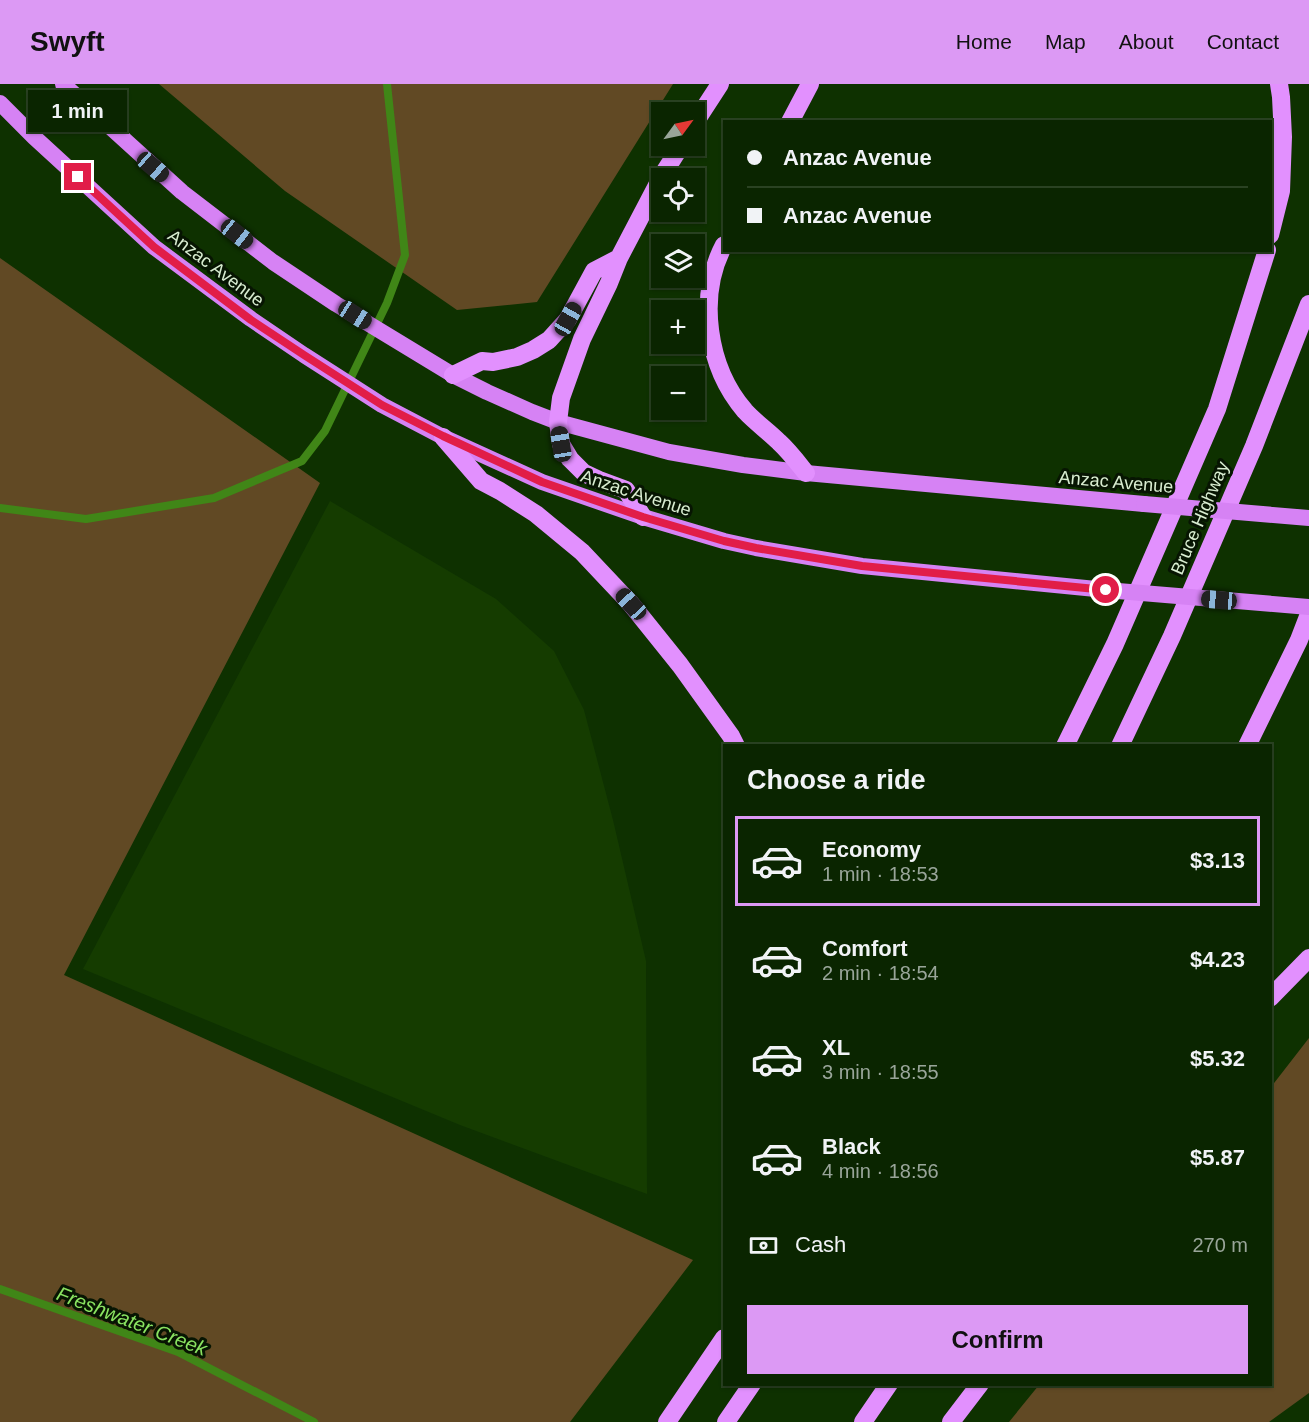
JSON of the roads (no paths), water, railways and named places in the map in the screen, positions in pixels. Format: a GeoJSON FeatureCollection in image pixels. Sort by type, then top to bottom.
{"type":"FeatureCollection","features":[{"type":"Feature","properties":{"kind":"highway","name":"Anzac Avenue"},"geometry":{"type":"LineString","coordinates":[[63,84],[182,192],[273,262],[336,304],[453,375],[558,422],[669,452],[743,465],[807,473],[1309,518]]}},
{"type":"Feature","properties":{"kind":"highway"},"geometry":{"type":"LineString","coordinates":[[705,107],[720,84]]}},
{"type":"Feature","properties":{"kind":"highway"},"geometry":{"type":"LineString","coordinates":[[791,120],[810,84]]}},
{"type":"Feature","properties":{"kind":"highway"},"geometry":{"type":"LineString","coordinates":[[1272,227],[1281,191],[1283,137],[1279,84]]}},
{"type":"Feature","properties":{"kind":"highway","name":"Anzac Avenue"},"geometry":{"type":"LineString","coordinates":[[0,103],[154,247],[251,320],[382,405],[542,482],[643,517],[724,541],[862,566],[1309,607]]}},
{"type":"Feature","properties":{"kind":"highway"},"geometry":{"type":"LineString","coordinates":[[643,517],[626,490],[584,473],[570,459],[561,444],[558,422],[561,398],[582,339],[619,258],[675,156]]}},
{"type":"Feature","properties":{"kind":"highway"},"geometry":{"type":"LineString","coordinates":[[723,248],[712,277],[710,304],[711,335],[719,368],[745,411],[780,442],[807,473]]}},
{"type":"Feature","properties":{"kind":"highway"},"geometry":{"type":"LineString","coordinates":[[1066,744],[1115,644],[1217,409],[1266,252]]}},
{"type":"Feature","properties":{"kind":"highway"},"geometry":{"type":"LineString","coordinates":[[453,375],[482,361],[494,362],[517,357],[549,340],[568,319],[594,271],[619,258]]}},
{"type":"Feature","properties":{"kind":"highway","name":"Bruce Highway"},"geometry":{"type":"LineString","coordinates":[[1121,744],[1172,636],[1250,456],[1309,304]]}},
{"type":"Feature","properties":{"kind":"highway"},"geometry":{"type":"LineString","coordinates":[[443,436],[481,481],[536,514],[582,552],[631,604],[680,664],[735,744]]}},
{"type":"Feature","properties":{"kind":"highway"},"geometry":{"type":"LineString","coordinates":[[1248,744],[1299,640],[1309,614]]}},
{"type":"Feature","properties":{"kind":"highway"},"geometry":{"type":"LineString","coordinates":[[1272,996],[1309,958]]}},
{"type":"Feature","properties":{"kind":"highway"},"geometry":{"type":"LineString","coordinates":[[667,1422],[723,1339]]}},
{"type":"Feature","properties":{"kind":"highway"},"geometry":{"type":"LineString","coordinates":[[726,1422],[751,1386]]}},
{"type":"Feature","properties":{"kind":"highway"},"geometry":{"type":"LineString","coordinates":[[863,1422],[888,1386]]}},
{"type":"Feature","properties":{"kind":"highway"},"geometry":{"type":"LineString","coordinates":[[951,1422],[978,1386]]}},
{"type":"Feature","properties":{"kind":"waterway","name":"Freshwater Creek"},"geometry":{"type":"LineString","coordinates":[[0,508],[86,519],[214,498],[302,461],[325,431],[387,303],[405,255],[387,84]]}},
{"type":"Feature","properties":{"kind":"waterway","name":"Freshwater Creek"},"geometry":{"type":"LineString","coordinates":[[0,1289],[178,1352],[314,1422]]}}]}
